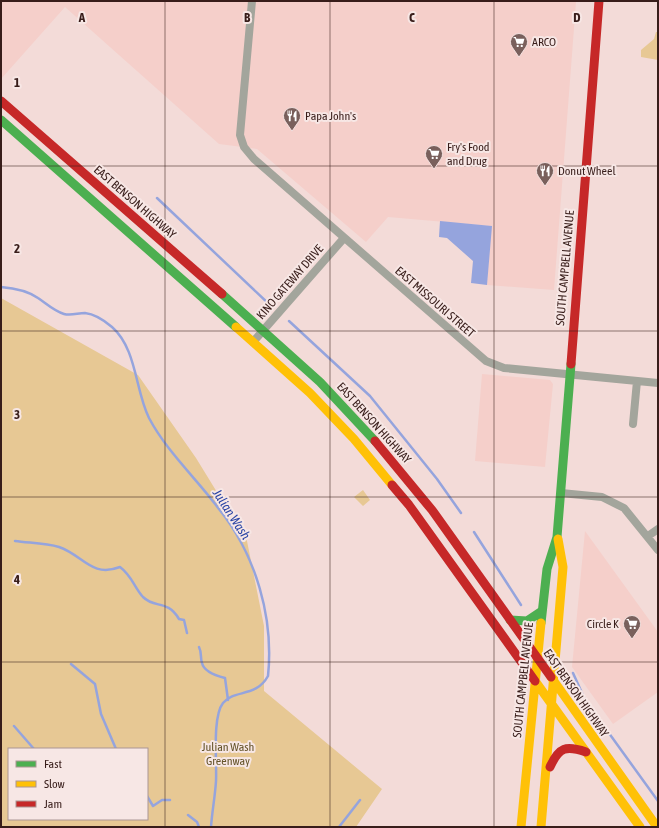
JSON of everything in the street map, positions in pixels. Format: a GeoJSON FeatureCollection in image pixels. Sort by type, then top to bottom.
{"type":"FeatureCollection","features":[{"type":"Feature","properties":{"kind":"main road","name":"SOUTH CAMPBELL AVENUE"},"geometry":{"type":"LineString","coordinates":[[521,827],[547,568],[557,537],[599,1]]}},
{"type":"Feature","properties":{"kind":"main road","name":"EAST BENSON HIGHWAY"},"geometry":{"type":"LineString","coordinates":[[1,101],[264,331],[341,404],[396,464],[432,510],[657,827]]}},
{"type":"Feature","properties":{"kind":"main road"},"geometry":{"type":"LineString","coordinates":[[1,120],[315,398],[354,439],[409,505],[640,827]]}},
{"type":"Feature","properties":{"kind":"main road"},"geometry":{"type":"LineString","coordinates":[[64,176],[73,164]]}},
{"type":"Feature","properties":{"kind":"main road","name":"SOUTH CAMPBELL AVENUE"},"geometry":{"type":"LineString","coordinates":[[541,827],[563,567],[557,537]]}},
{"type":"Feature","properties":{"kind":"main road"},"geometry":{"type":"LineString","coordinates":[[510,620],[527,621],[542,610]]}},
{"type":"Feature","properties":{"kind":"main road"},"geometry":{"type":"LineString","coordinates":[[546,776],[555,753],[561,749],[575,747],[586,752]]}},
{"type":"Feature","properties":{"kind":"street","name":"EAST MISSOURI STREET"},"geometry":{"type":"LineString","coordinates":[[252,1],[240,127],[241,141],[254,159],[486,361],[504,368],[658,383]]}},
{"type":"Feature","properties":{"kind":"street","name":"KINO GATEWAY DRIVE"},"geometry":{"type":"LineString","coordinates":[[253,342],[344,238]]}},
{"type":"Feature","properties":{"kind":"street"},"geometry":{"type":"LineString","coordinates":[[633,424],[637,381]]}},
{"type":"Feature","properties":{"kind":"street"},"geometry":{"type":"LineString","coordinates":[[561,493],[602,497],[624,508],[658,550]]}},
{"type":"Feature","properties":{"kind":"street"},"geometry":{"type":"LineString","coordinates":[[648,536],[658,529]]}},
{"type":"Feature","properties":{"kind":"shaded area"},"geometry":{"type":"Polygon","coordinates":[[[1,1],[576,2],[554,290],[487,285],[491,226],[388,217],[366,242],[257,149],[219,144],[65,7],[1,79],[1,1]]]}},
{"type":"Feature","properties":{"kind":"shaded area"},"geometry":{"type":"Polygon","coordinates":[[[482,374],[550,380],[553,384],[545,467],[475,461],[482,374]]]}},
{"type":"Feature","properties":{"kind":"shaded area"},"geometry":{"type":"Polygon","coordinates":[[[585,531],[658,632],[658,692],[613,724],[572,667],[585,531]]]}},
{"type":"Feature","properties":{"kind":"green space"},"geometry":{"type":"Polygon","coordinates":[[[656,32],[658,32],[658,60],[641,57],[641,50],[654,39],[656,32]]]}},
{"type":"Feature","properties":{"kind":"green space","name":"Julian Wash Greenway"},"geometry":{"type":"Polygon","coordinates":[[[1,298],[138,375],[196,458],[247,541],[264,626],[264,691],[382,789],[356,827],[1,827],[1,298]]]}},
{"type":"Feature","properties":{"kind":"green space"},"geometry":{"type":"Polygon","coordinates":[[[363,490],[370,500],[363,506],[354,497],[363,490]]]}},
{"type":"Feature","properties":{"kind":"water"},"geometry":{"type":"Polygon","coordinates":[[[440,221],[492,226],[487,285],[471,283],[473,261],[447,238],[439,237],[440,221]]]}},
{"type":"Feature","properties":{"kind":"waterway"},"geometry":{"type":"LineString","coordinates":[[157,198],[270,305]]}},
{"type":"Feature","properties":{"kind":"waterway","name":"Julian Wash"},"geometry":{"type":"LineString","coordinates":[[1,287],[30,293],[60,313],[69,315],[85,313],[92,315],[112,327],[120,336],[131,358],[144,407],[149,418],[164,442],[232,527],[243,546],[252,567],[260,588],[265,610],[268,632],[268,676],[257,688],[228,699],[223,703],[220,710],[216,729],[216,781],[211,827]]}},
{"type":"Feature","properties":{"kind":"waterway"},"geometry":{"type":"LineString","coordinates":[[289,321],[370,396],[437,479],[461,513]]}},
{"type":"Feature","properties":{"kind":"waterway"},"geometry":{"type":"LineString","coordinates":[[474,532],[521,605]]}},
{"type":"Feature","properties":{"kind":"waterway"},"geometry":{"type":"LineString","coordinates":[[15,541],[59,547],[75,555],[94,568],[102,570],[110,570],[120,567],[124,570],[143,597],[152,603],[166,606],[179,619],[184,620],[187,633]]}},
{"type":"Feature","properties":{"kind":"waterway"},"geometry":{"type":"LineString","coordinates":[[199,647],[202,663],[205,669],[215,675],[225,678],[228,700]]}},
{"type":"Feature","properties":{"kind":"waterway"},"geometry":{"type":"LineString","coordinates":[[71,664],[95,684],[101,714],[116,748]]}},
{"type":"Feature","properties":{"kind":"waterway"},"geometry":{"type":"LineString","coordinates":[[573,673],[586,702]]}},
{"type":"Feature","properties":{"kind":"waterway"},"geometry":{"type":"LineString","coordinates":[[598,718],[658,801]]}},
{"type":"Feature","properties":{"kind":"waterway"},"geometry":{"type":"LineString","coordinates":[[14,726],[33,748]]}},
{"type":"Feature","properties":{"kind":"waterway"},"geometry":{"type":"LineString","coordinates":[[148,798],[153,806],[162,800],[170,800]]}},
{"type":"Feature","properties":{"kind":"waterway"},"geometry":{"type":"LineString","coordinates":[[339,827],[360,800]]}},
{"type":"Feature","properties":{"kind":"waterway"},"geometry":{"type":"LineString","coordinates":[[188,815],[197,822],[199,827]]}},
{"type":"Feature","properties":{"kind":"traffic: fast"},"geometry":{"type":"LineString","coordinates":[[1,120],[236,327]]}},
{"type":"Feature","properties":{"kind":"traffic: fast"},"geometry":{"type":"LineString","coordinates":[[222,294],[320,382],[375,441]]}},
{"type":"Feature","properties":{"kind":"traffic: fast"},"geometry":{"type":"LineString","coordinates":[[541,623],[547,569],[557,537],[571,364]]}},
{"type":"Feature","properties":{"kind":"traffic: fast"},"geometry":{"type":"LineString","coordinates":[[510,620],[527,621],[542,611]]}},
{"type":"Feature","properties":{"kind":"traffic: slow"},"geometry":{"type":"LineString","coordinates":[[236,327],[310,393],[354,439],[392,485]]}},
{"type":"Feature","properties":{"kind":"traffic: slow"},"geometry":{"type":"LineString","coordinates":[[541,827],[563,567],[558,539]]}},
{"type":"Feature","properties":{"kind":"traffic: slow"},"geometry":{"type":"LineString","coordinates":[[521,827],[541,623]]}},
{"type":"Feature","properties":{"kind":"traffic: slow"},"geometry":{"type":"LineString","coordinates":[[551,677],[657,827]]}},
{"type":"Feature","properties":{"kind":"traffic: slow"},"geometry":{"type":"LineString","coordinates":[[535,681],[640,827]]}},
{"type":"Feature","properties":{"kind":"traffic: jam"},"geometry":{"type":"LineString","coordinates":[[571,364],[599,1]]}},
{"type":"Feature","properties":{"kind":"traffic: jam"},"geometry":{"type":"LineString","coordinates":[[1,101],[222,294]]}},
{"type":"Feature","properties":{"kind":"traffic: jam"},"geometry":{"type":"LineString","coordinates":[[375,441],[432,510],[551,677]]}},
{"type":"Feature","properties":{"kind":"traffic: jam"},"geometry":{"type":"LineString","coordinates":[[392,485],[409,505],[535,681]]}},
{"type":"Feature","properties":{"kind":"traffic: jam"},"geometry":{"type":"LineString","coordinates":[[550,767],[553,760],[564,749],[568,748],[586,752]]}},
{"type":"Feature","properties":{"kind":"place","name":"ARCO"},"geometry":{"type":"Point","coordinates":[519,57]}},
{"type":"Feature","properties":{"kind":"place","name":"Papa John's"},"geometry":{"type":"Point","coordinates":[292,131]}},
{"type":"Feature","properties":{"kind":"place","name":"Fry's Food and Drug"},"geometry":{"type":"Point","coordinates":[434,169]}},
{"type":"Feature","properties":{"kind":"place","name":"Donut Wheel"},"geometry":{"type":"Point","coordinates":[545,186]}},
{"type":"Feature","properties":{"kind":"place","name":"Circle K"},"geometry":{"type":"Point","coordinates":[632,639]}}]}
